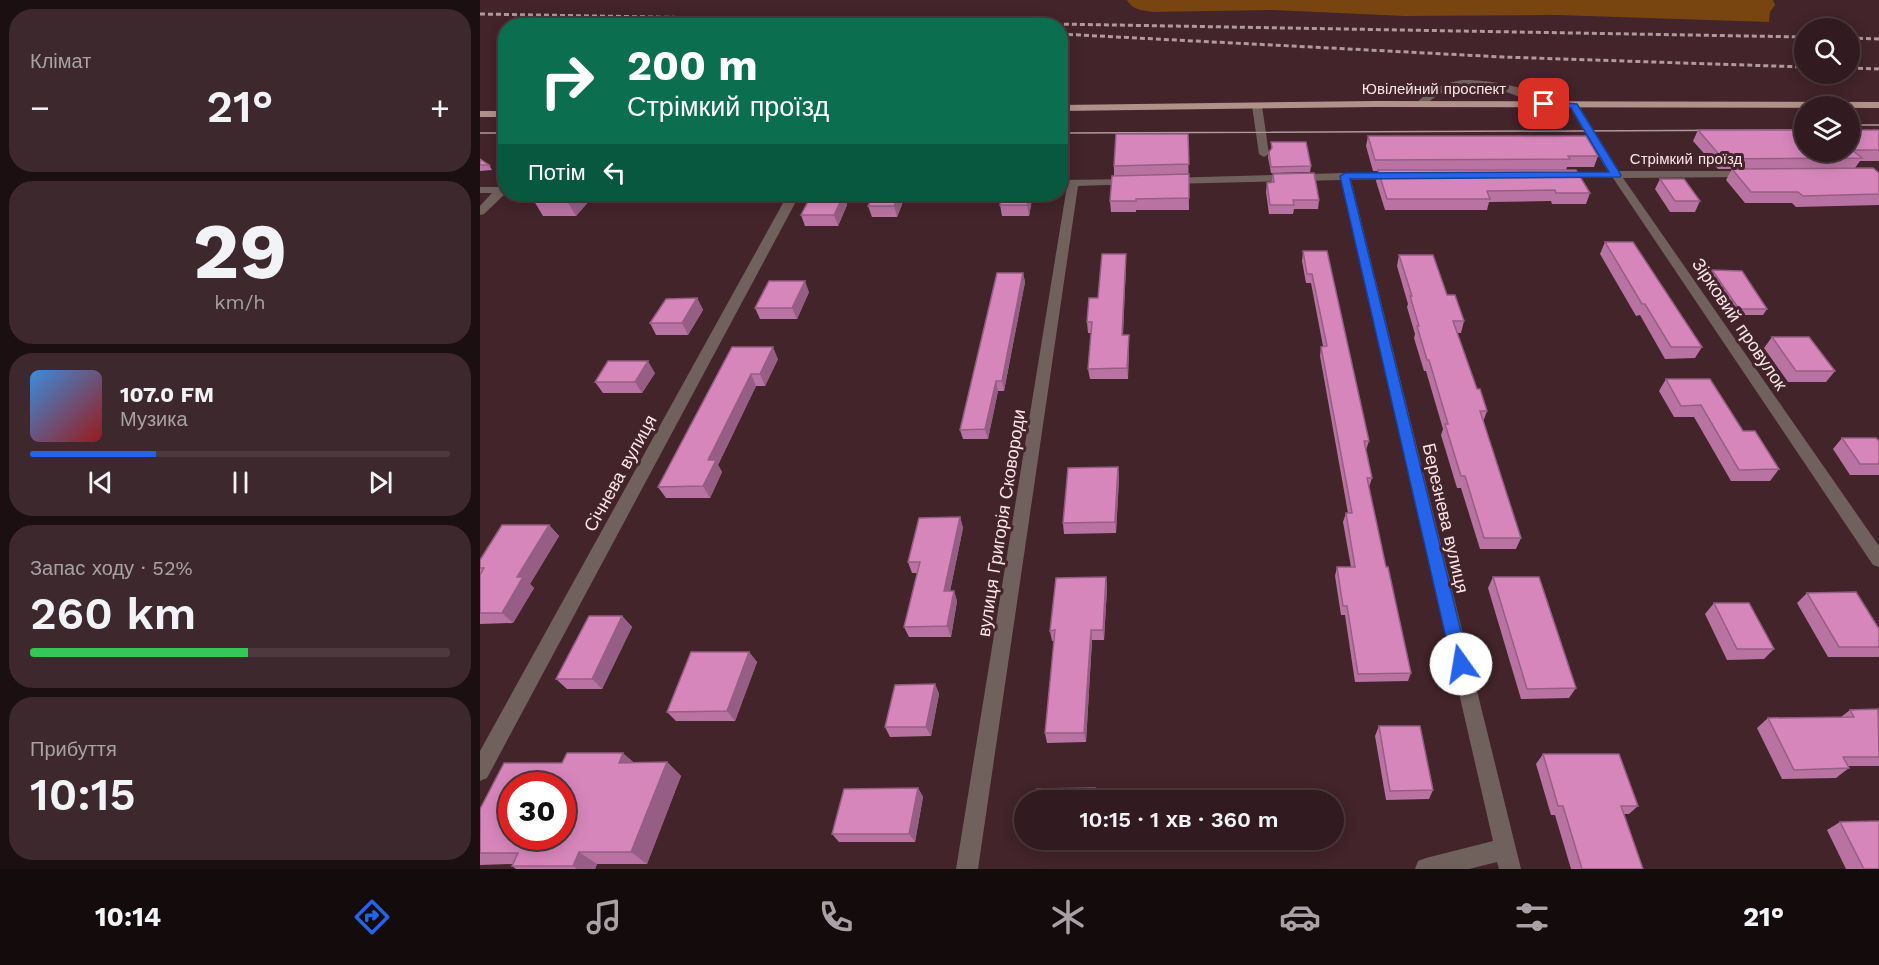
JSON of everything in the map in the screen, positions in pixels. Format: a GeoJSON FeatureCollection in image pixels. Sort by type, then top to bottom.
{"type":"FeatureCollection","features":[{"type":"Feature","properties":{"kind":"main road","name":"Ювілейний проспект"},"geometry":{"type":"LineString","coordinates":[[1068,108],[1544,104],[1574,106],[1879,105]]}},
{"type":"Feature","properties":{"kind":"main road"},"geometry":{"type":"LineString","coordinates":[[480,114],[498,114]]}},
{"type":"Feature","properties":{"kind":"street"},"geometry":{"type":"LineString","coordinates":[[1420,105],[1432,90],[1467,84],[1506,87],[1544,104]]}},
{"type":"Feature","properties":{"kind":"street"},"geometry":{"type":"LineString","coordinates":[[1257,106],[1264,154]]}},
{"type":"Feature","properties":{"kind":"street","name":"Зірковий провулок"},"geometry":{"type":"LineString","coordinates":[[1574,106],[1616,175],[1879,560]]}},
{"type":"Feature","properties":{"kind":"street","name":"Стрімкий проїзд"},"geometry":{"type":"LineString","coordinates":[[1545,175],[1760,174]]}},
{"type":"Feature","properties":{"kind":"street","name":"Березнева вулиця"},"geometry":{"type":"LineString","coordinates":[[1345,176],[1508,859]]}},
{"type":"Feature","properties":{"kind":"street"},"geometry":{"type":"LineString","coordinates":[[1068,183],[1404,176]]}},
{"type":"Feature","properties":{"kind":"street"},"geometry":{"type":"LineString","coordinates":[[480,190],[498,188]]}},
{"type":"Feature","properties":{"kind":"street"},"geometry":{"type":"LineString","coordinates":[[480,212],[498,194]]}},
{"type":"Feature","properties":{"kind":"street","name":"Січнева вулиця"},"geometry":{"type":"LineString","coordinates":[[480,771],[790,201]]}},
{"type":"Feature","properties":{"kind":"street","name":"вулиця Григорія Сковороди"},"geometry":{"type":"LineString","coordinates":[[967,869],[1064,201]]}},
{"type":"Feature","properties":{"kind":"street"},"geometry":{"type":"LineString","coordinates":[[1426,869],[1508,859]]}},
{"type":"Feature","properties":{"kind":"shaded area"},"geometry":{"type":"Polygon","coordinates":[[[1127,0],[1773,0],[1775,5],[1770,12],[1769,22],[1557,15],[1404,16],[1273,10],[1152,12],[1134,8],[1127,0]]]}},
{"type":"Feature","properties":{"kind":"building"},"geometry":{"type":"Polygon","coordinates":[[[1698,130],[1794,130],[1794,158],[1723,159],[1698,130]]]}},
{"type":"Feature","properties":{"kind":"building"},"geometry":{"type":"Polygon","coordinates":[[[1860,130],[1879,130],[1879,150],[1860,150],[1860,130]]]}},
{"type":"Feature","properties":{"kind":"building"},"geometry":{"type":"Polygon","coordinates":[[[1116,134],[1188,134],[1189,164],[1114,166],[1116,134]]]}},
{"type":"Feature","properties":{"kind":"building"},"geometry":{"type":"Polygon","coordinates":[[[1368,136],[1586,136],[1598,156],[1568,156],[1570,159],[1375,160],[1368,136]]]}},
{"type":"Feature","properties":{"kind":"building"},"geometry":{"type":"Polygon","coordinates":[[[1271,142],[1306,142],[1311,166],[1271,167],[1269,152],[1272,148],[1271,142]]]}},
{"type":"Feature","properties":{"kind":"building"},"geometry":{"type":"Polygon","coordinates":[[[480,159],[489,165],[480,165],[480,159]]]}},
{"type":"Feature","properties":{"kind":"building"},"geometry":{"type":"Polygon","coordinates":[[[1873,168],[1879,173],[1879,194],[1803,196],[1798,192],[1751,192],[1732,169],[1873,168]]]}},
{"type":"Feature","properties":{"kind":"building"},"geometry":{"type":"Polygon","coordinates":[[[1378,170],[1576,170],[1590,193],[1556,193],[1555,190],[1487,191],[1490,199],[1387,199],[1378,170]]]}},
{"type":"Feature","properties":{"kind":"building"},"geometry":{"type":"Polygon","coordinates":[[[1314,173],[1319,200],[1293,200],[1294,205],[1270,205],[1267,183],[1274,182],[1273,174],[1314,173]]]}},
{"type":"Feature","properties":{"kind":"building"},"geometry":{"type":"Polygon","coordinates":[[[1189,174],[1189,198],[1110,201],[1112,176],[1189,174]]]}},
{"type":"Feature","properties":{"kind":"building"},"geometry":{"type":"Polygon","coordinates":[[[1660,179],[1684,179],[1700,201],[1675,201],[1660,179]]]}},
{"type":"Feature","properties":{"kind":"building"},"geometry":{"type":"Polygon","coordinates":[[[808,201],[841,201],[834,215],[801,215],[808,201]]]}},
{"type":"Feature","properties":{"kind":"building"},"geometry":{"type":"Polygon","coordinates":[[[870,201],[896,201],[894,206],[868,206],[870,201]]]}},
{"type":"Feature","properties":{"kind":"building"},"geometry":{"type":"Polygon","coordinates":[[[1001,201],[1028,201],[1027,205],[1000,205],[1001,201]]]}},
{"type":"Feature","properties":{"kind":"building"},"geometry":{"type":"Polygon","coordinates":[[[1605,242],[1633,242],[1702,347],[1671,347],[1605,242]]]}},
{"type":"Feature","properties":{"kind":"building"},"geometry":{"type":"Polygon","coordinates":[[[1303,251],[1327,251],[1369,441],[1364,441],[1372,478],[1367,478],[1411,673],[1358,674],[1347,606],[1343,606],[1337,567],[1355,567],[1346,513],[1352,513],[1321,347],[1327,346],[1312,274],[1307,274],[1303,251]]]}},
{"type":"Feature","properties":{"kind":"building"},"geometry":{"type":"Polygon","coordinates":[[[1102,254],[1126,254],[1122,335],[1129,335],[1127,368],[1088,369],[1092,322],[1087,322],[1089,298],[1098,298],[1102,254]]]}},
{"type":"Feature","properties":{"kind":"building"},"geometry":{"type":"Polygon","coordinates":[[[1399,255],[1433,255],[1447,295],[1455,295],[1464,321],[1453,321],[1487,411],[1480,411],[1521,538],[1484,538],[1465,476],[1461,476],[1445,424],[1448,424],[1417,326],[1419,326],[1410,296],[1412,296],[1399,255]]]}},
{"type":"Feature","properties":{"kind":"building"},"geometry":{"type":"Polygon","coordinates":[[[1712,270],[1742,271],[1767,309],[1739,309],[1712,270]]]}},
{"type":"Feature","properties":{"kind":"building"},"geometry":{"type":"Polygon","coordinates":[[[997,273],[1023,273],[1002,381],[996,381],[985,429],[960,430],[997,273]]]}},
{"type":"Feature","properties":{"kind":"building"},"geometry":{"type":"Polygon","coordinates":[[[769,281],[805,281],[792,308],[755,308],[769,281]]]}},
{"type":"Feature","properties":{"kind":"building"},"geometry":{"type":"Polygon","coordinates":[[[697,298],[682,323],[650,323],[666,299],[697,298]]]}},
{"type":"Feature","properties":{"kind":"building"},"geometry":{"type":"Polygon","coordinates":[[[1772,337],[1809,337],[1835,371],[1796,371],[1772,337]]]}},
{"type":"Feature","properties":{"kind":"building"},"geometry":{"type":"Polygon","coordinates":[[[732,347],[773,347],[760,374],[751,374],[708,460],[716,460],[703,486],[658,487],[732,347]]]}},
{"type":"Feature","properties":{"kind":"building"},"geometry":{"type":"Polygon","coordinates":[[[608,361],[648,361],[635,382],[595,382],[608,361]]]}},
{"type":"Feature","properties":{"kind":"building"},"geometry":{"type":"Polygon","coordinates":[[[1666,379],[1710,379],[1743,431],[1755,431],[1779,469],[1739,470],[1701,405],[1681,406],[1666,379]]]}},
{"type":"Feature","properties":{"kind":"building"},"geometry":{"type":"Polygon","coordinates":[[[1842,438],[1876,438],[1879,441],[1879,464],[1860,464],[1842,438]]]}},
{"type":"Feature","properties":{"kind":"building"},"geometry":{"type":"Polygon","coordinates":[[[1118,467],[1115,522],[1063,523],[1068,468],[1118,467]]]}},
{"type":"Feature","properties":{"kind":"building"},"geometry":{"type":"Polygon","coordinates":[[[960,517],[944,591],[954,591],[947,626],[904,627],[920,562],[908,562],[919,518],[960,517]]]}},
{"type":"Feature","properties":{"kind":"building"},"geometry":{"type":"Polygon","coordinates":[[[502,525],[549,525],[517,577],[523,577],[502,613],[480,613],[480,575],[484,568],[480,568],[480,560],[502,525]]]}},
{"type":"Feature","properties":{"kind":"building"},"geometry":{"type":"Polygon","coordinates":[[[1106,577],[1103,630],[1091,630],[1084,733],[1045,733],[1055,630],[1050,631],[1056,578],[1106,577]]]}},
{"type":"Feature","properties":{"kind":"building"},"geometry":{"type":"Polygon","coordinates":[[[1493,577],[1539,577],[1576,688],[1527,689],[1493,577]]]}},
{"type":"Feature","properties":{"kind":"building"},"geometry":{"type":"Polygon","coordinates":[[[1856,592],[1879,629],[1879,647],[1839,647],[1807,593],[1856,592]]]}},
{"type":"Feature","properties":{"kind":"building"},"geometry":{"type":"Polygon","coordinates":[[[1714,603],[1749,603],[1774,649],[1737,649],[1714,603]]]}},
{"type":"Feature","properties":{"kind":"building"},"geometry":{"type":"Polygon","coordinates":[[[589,616],[622,616],[592,679],[556,679],[589,616]]]}},
{"type":"Feature","properties":{"kind":"building"},"geometry":{"type":"Polygon","coordinates":[[[691,652],[749,652],[727,711],[667,712],[691,652]]]}},
{"type":"Feature","properties":{"kind":"building"},"geometry":{"type":"Polygon","coordinates":[[[935,684],[926,727],[885,727],[895,685],[935,684]]]}},
{"type":"Feature","properties":{"kind":"building"},"geometry":{"type":"Polygon","coordinates":[[[1878,709],[1879,757],[1843,757],[1849,768],[1794,770],[1768,718],[1854,717],[1850,710],[1878,709]]]}},
{"type":"Feature","properties":{"kind":"building"},"geometry":{"type":"Polygon","coordinates":[[[1379,726],[1420,726],[1433,790],[1390,791],[1379,726]]]}},
{"type":"Feature","properties":{"kind":"building"},"geometry":{"type":"Polygon","coordinates":[[[567,753],[623,753],[619,763],[667,762],[631,852],[579,852],[573,866],[512,866],[518,853],[480,853],[480,809],[498,774],[498,850],[576,850],[576,772],[499,772],[504,763],[562,763],[567,753]]]}},
{"type":"Feature","properties":{"kind":"building"},"geometry":{"type":"Polygon","coordinates":[[[1543,754],[1619,754],[1638,806],[1621,806],[1643,869],[1582,869],[1563,806],[1558,806],[1543,754]]]}},
{"type":"Feature","properties":{"kind":"building"},"geometry":{"type":"Polygon","coordinates":[[[918,788],[909,834],[832,834],[844,789],[918,788]]]}},
{"type":"Feature","properties":{"kind":"building"},"geometry":{"type":"Polygon","coordinates":[[[1095,788],[1095,790],[1037,789],[1095,788]]]}},
{"type":"Feature","properties":{"kind":"building"},"geometry":{"type":"Polygon","coordinates":[[[1879,821],[1879,869],[1864,869],[1840,822],[1879,821]]]}},
{"type":"Feature","properties":{"kind":"tram line"},"geometry":{"type":"LineString","coordinates":[[1860,125],[1879,125]]}},
{"type":"Feature","properties":{"kind":"tram line"},"geometry":{"type":"LineString","coordinates":[[1068,133],[1794,130]]}},
{"type":"Feature","properties":{"kind":"tram line"},"geometry":{"type":"LineString","coordinates":[[480,133],[498,133]]}},
{"type":"Feature","properties":{"kind":"railway"},"geometry":{"type":"LineString","coordinates":[[480,14],[710,18]]}},
{"type":"Feature","properties":{"kind":"railway"},"geometry":{"type":"LineString","coordinates":[[1068,24],[1794,37]]}},
{"type":"Feature","properties":{"kind":"railway"},"geometry":{"type":"LineString","coordinates":[[1068,34],[1503,57],[1794,67]]}},
{"type":"Feature","properties":{"kind":"railway"},"geometry":{"type":"LineString","coordinates":[[1860,38],[1879,39]]}},
{"type":"Feature","properties":{"kind":"railway"},"geometry":{"type":"LineString","coordinates":[[1860,68],[1879,69]]}},
{"type":"Feature","properties":{"kind":"route"},"geometry":{"type":"LineString","coordinates":[[1461,664],[1345,176],[1616,175],[1574,106],[1544,104]]}}]}
